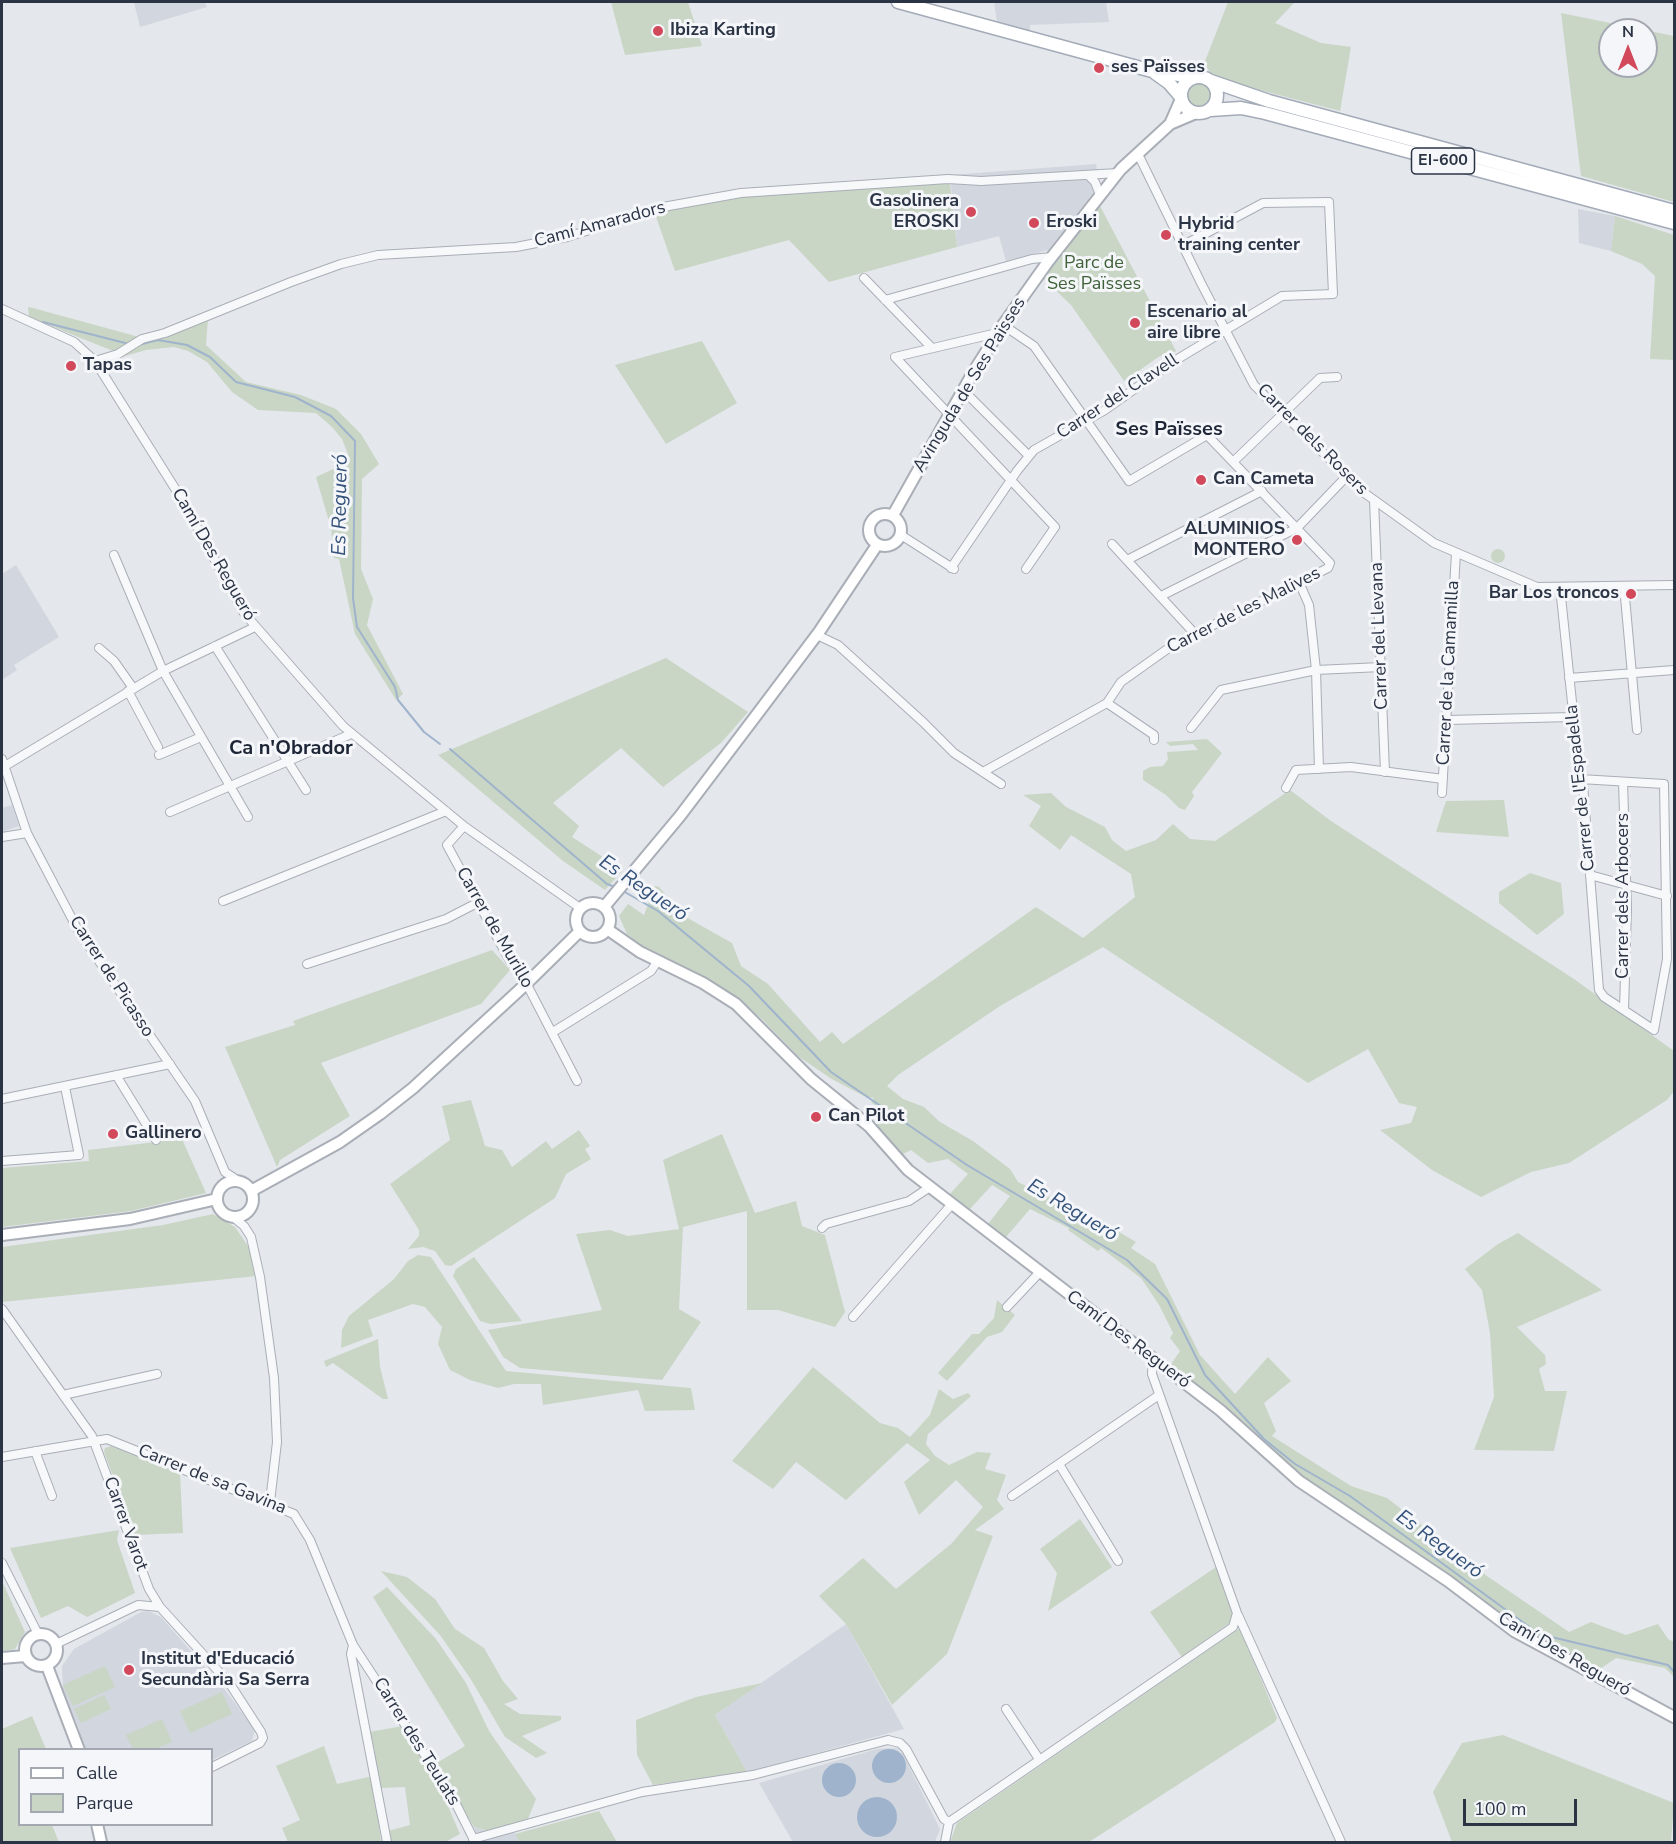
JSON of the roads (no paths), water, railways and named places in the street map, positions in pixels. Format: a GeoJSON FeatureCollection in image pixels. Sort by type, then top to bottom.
{"type":"FeatureCollection","features":[{"type":"Feature","properties":{"kind":"main road","name":"EI-600"},"geometry":{"type":"LineString","coordinates":[[898,2],[1152,71],[1200,76],[1269,101],[1674,211]]}},
{"type":"Feature","properties":{"kind":"main road","name":"EI-600"},"geometry":{"type":"LineString","coordinates":[[1152,71],[1169,83],[1186,108],[1196,113],[1241,108],[1265,113],[1674,223]]}},
{"type":"Feature","properties":{"kind":"main road"},"geometry":{"type":"LineString","coordinates":[[1181,98],[1185,83],[1193,77]]}},
{"type":"Feature","properties":{"kind":"main road"},"geometry":{"type":"LineString","coordinates":[[1210,110],[1217,96],[1211,81]]}},
{"type":"Feature","properties":{"kind":"main road","name":"Avinguda de Ses Païsses"},"geometry":{"type":"LineString","coordinates":[[1170,124],[1181,98]]}},
{"type":"Feature","properties":{"kind":"main road","name":"Avinguda de Ses Païsses"},"geometry":{"type":"LineString","coordinates":[[893,515],[948,415],[1000,329],[1052,257],[1118,173],[1170,124],[1196,113]]}},
{"type":"Feature","properties":{"kind":"main road"},"geometry":{"type":"LineString","coordinates":[[882,514],[893,515],[900,524],[901,535],[894,544],[877,544],[869,536],[872,520],[882,514]]}},
{"type":"Feature","properties":{"kind":"main road"},"geometry":{"type":"LineString","coordinates":[[604,907],[625,884],[817,635],[877,544]]}},
{"type":"Feature","properties":{"kind":"main road"},"geometry":{"type":"LineString","coordinates":[[589,903],[604,907],[609,915],[607,929],[594,937],[580,931],[576,922],[580,909],[589,903]]}},
{"type":"Feature","properties":{"kind":"main road","name":"Camí Des Regueró"},"geometry":{"type":"LineString","coordinates":[[607,929],[657,962],[703,983],[736,1004],[811,1079],[869,1126],[898,1161],[1039,1273],[1220,1410],[1299,1481],[1448,1581],[1515,1631],[1674,1717]]}},
{"type":"Feature","properties":{"kind":"main road"},"geometry":{"type":"LineString","coordinates":[[251,1191],[340,1142],[413,1088],[580,931]]}},
{"type":"Feature","properties":{"kind":"main road"},"geometry":{"type":"LineString","coordinates":[[240,1182],[251,1191],[253,1202],[250,1210],[243,1215],[233,1217],[220,1209],[218,1199],[225,1185],[240,1182]]}},
{"type":"Feature","properties":{"kind":"main road"},"geometry":{"type":"LineString","coordinates":[[2,1235],[130,1219],[218,1199]]}},
{"type":"Feature","properties":{"kind":"main road"},"geometry":{"type":"LineString","coordinates":[[38,1634],[52,1638],[56,1644],[57,1653],[47,1666],[38,1667],[30,1663],[25,1656],[26,1642],[38,1634]]}},
{"type":"Feature","properties":{"kind":"main road"},"geometry":{"type":"LineString","coordinates":[[2,1658],[25,1656]]}},
{"type":"Feature","properties":{"kind":"main road"},"geometry":{"type":"LineString","coordinates":[[47,1666],[79,1748]]}},
{"type":"Feature","properties":{"kind":"main road"},"geometry":{"type":"LineString","coordinates":[[97,1826],[101,1842]]}},
{"type":"Feature","properties":{"kind":"street","name":"Carrer dels Rosers"},"geometry":{"type":"LineString","coordinates":[[1138,154],[1182,246],[1254,385],[1346,477],[1374,501],[1434,543],[1537,587],[1674,585]]}},
{"type":"Feature","properties":{"kind":"street","name":"Camí Amaradors"},"geometry":{"type":"LineString","coordinates":[[95,361],[123,351],[136,341],[165,333],[341,264],[378,255],[516,247],[567,237],[663,207],[741,192],[948,179],[981,181],[1118,173]]}},
{"type":"Feature","properties":{"kind":"street"},"geometry":{"type":"LineString","coordinates":[[1088,175],[1100,195]]}},
{"type":"Feature","properties":{"kind":"street","name":"Carrer del Clavell"},"geometry":{"type":"LineString","coordinates":[[901,535],[953,569],[1011,480],[1034,450],[1087,421],[1225,329],[1282,296],[1333,294],[1329,202],[1263,204],[1182,246]]}},
{"type":"Feature","properties":{"kind":"street"},"geometry":{"type":"LineString","coordinates":[[885,300],[1032,260],[1052,257]]}},
{"type":"Feature","properties":{"kind":"street"},"geometry":{"type":"LineString","coordinates":[[864,278],[932,348]]}},
{"type":"Feature","properties":{"kind":"street","name":"Camí Des Regueró"},"geometry":{"type":"LineString","coordinates":[[2,309],[74,342],[95,361],[181,498],[244,614],[351,734],[464,826],[580,909]]}},
{"type":"Feature","properties":{"kind":"street"},"geometry":{"type":"LineString","coordinates":[[1026,569],[1055,527],[895,357],[1000,329],[1034,346],[1129,481],[1207,435],[1297,528]]}},
{"type":"Feature","properties":{"kind":"street"},"geometry":{"type":"LineString","coordinates":[[1233,462],[1320,378],[1337,377]]}},
{"type":"Feature","properties":{"kind":"street"},"geometry":{"type":"LineString","coordinates":[[963,390],[1029,456]]}},
{"type":"Feature","properties":{"kind":"street"},"geometry":{"type":"LineString","coordinates":[[1161,596],[1297,528],[1346,477]]}},
{"type":"Feature","properties":{"kind":"street"},"geometry":{"type":"LineString","coordinates":[[1127,560],[1262,491]]}},
{"type":"Feature","properties":{"kind":"street","name":"Carrer del Llevana"},"geometry":{"type":"LineString","coordinates":[[1374,501],[1385,772]]}},
{"type":"Feature","properties":{"kind":"street","name":"Carrer de les Malives"},"geometry":{"type":"LineString","coordinates":[[983,772],[1107,703],[1121,682],[1173,645],[1328,568],[1330,563],[1297,528]]}},
{"type":"Feature","properties":{"kind":"street"},"geometry":{"type":"LineString","coordinates":[[1112,544],[1196,634]]}},
{"type":"Feature","properties":{"kind":"street","name":"Carrer de la Camamilla"},"geometry":{"type":"LineString","coordinates":[[1442,793],[1456,553]]}},
{"type":"Feature","properties":{"kind":"street"},"geometry":{"type":"LineString","coordinates":[[114,555],[163,670],[248,817]]}},
{"type":"Feature","properties":{"kind":"street"},"geometry":{"type":"LineString","coordinates":[[1299,582],[1309,605],[1316,670],[1319,769]]}},
{"type":"Feature","properties":{"kind":"street","name":"Carrer de l'Espadella"},"geometry":{"type":"LineString","coordinates":[[1560,586],[1580,779],[1583,784],[1599,990],[1624,1010]]}},
{"type":"Feature","properties":{"kind":"street"},"geometry":{"type":"LineString","coordinates":[[1624,586],[1637,730]]}},
{"type":"Feature","properties":{"kind":"street"},"geometry":{"type":"LineString","coordinates":[[3,762],[163,670],[255,627]]}},
{"type":"Feature","properties":{"kind":"street"},"geometry":{"type":"LineString","coordinates":[[817,635],[838,645],[954,753],[1001,784]]}},
{"type":"Feature","properties":{"kind":"street"},"geometry":{"type":"LineString","coordinates":[[215,646],[306,790]]}},
{"type":"Feature","properties":{"kind":"street"},"geometry":{"type":"LineString","coordinates":[[99,648],[114,661],[131,689],[158,751],[201,737]]}},
{"type":"Feature","properties":{"kind":"street"},"geometry":{"type":"LineString","coordinates":[[1191,728],[1221,690],[1316,670],[1381,667]]}},
{"type":"Feature","properties":{"kind":"street"},"geometry":{"type":"LineString","coordinates":[[1569,678],[1674,670]]}},
{"type":"Feature","properties":{"kind":"street"},"geometry":{"type":"LineString","coordinates":[[1107,703],[1154,735],[1154,740]]}},
{"type":"Feature","properties":{"kind":"street"},"geometry":{"type":"LineString","coordinates":[[1447,720],[1573,717]]}},
{"type":"Feature","properties":{"kind":"street"},"geometry":{"type":"LineString","coordinates":[[171,812],[351,734]]}},
{"type":"Feature","properties":{"kind":"street","name":"Carrer de Picasso"},"geometry":{"type":"LineString","coordinates":[[3,762],[27,832],[79,932],[195,1101],[225,1172],[240,1182]]}},
{"type":"Feature","properties":{"kind":"street"},"geometry":{"type":"LineString","coordinates":[[1286,788],[1296,770],[1351,767],[1443,779]]}},
{"type":"Feature","properties":{"kind":"street"},"geometry":{"type":"LineString","coordinates":[[1580,779],[1664,784],[1667,959],[1654,1030],[1624,1010]]}},
{"type":"Feature","properties":{"kind":"street","name":"Carrer dels Arbocers"},"geometry":{"type":"LineString","coordinates":[[1623,782],[1627,885],[1624,1010]]}},
{"type":"Feature","properties":{"kind":"street"},"geometry":{"type":"LineString","coordinates":[[223,902],[446,811]]}},
{"type":"Feature","properties":{"kind":"street","name":"Carrer de Murillo"},"geometry":{"type":"LineString","coordinates":[[464,826],[447,844],[477,903],[553,1032],[577,1081]]}},
{"type":"Feature","properties":{"kind":"street"},"geometry":{"type":"LineString","coordinates":[[2,837],[27,832]]}},
{"type":"Feature","properties":{"kind":"street"},"geometry":{"type":"LineString","coordinates":[[1590,875],[1667,896]]}},
{"type":"Feature","properties":{"kind":"street"},"geometry":{"type":"LineString","coordinates":[[307,964],[446,919],[477,903]]}},
{"type":"Feature","properties":{"kind":"street"},"geometry":{"type":"LineString","coordinates":[[553,1032],[651,971],[657,962]]}},
{"type":"Feature","properties":{"kind":"street"},"geometry":{"type":"LineString","coordinates":[[2,1099],[170,1064]]}},
{"type":"Feature","properties":{"kind":"street"},"geometry":{"type":"LineString","coordinates":[[116,1075],[156,1140]]}},
{"type":"Feature","properties":{"kind":"street"},"geometry":{"type":"LineString","coordinates":[[2,1161],[79,1155],[64,1087]]}},
{"type":"Feature","properties":{"kind":"street"},"geometry":{"type":"LineString","coordinates":[[822,1228],[826,1224],[909,1202],[930,1187]]}},
{"type":"Feature","properties":{"kind":"street"},"geometry":{"type":"LineString","coordinates":[[853,1317],[952,1204]]}},
{"type":"Feature","properties":{"kind":"street"},"geometry":{"type":"LineString","coordinates":[[233,1217],[244,1226],[251,1237],[260,1277],[274,1378],[277,1442],[270,1502]]}},
{"type":"Feature","properties":{"kind":"street"},"geometry":{"type":"LineString","coordinates":[[1007,1307],[1039,1273]]}},
{"type":"Feature","properties":{"kind":"street","name":"Carrer Varot"},"geometry":{"type":"LineString","coordinates":[[2,1309],[94,1441],[148,1589],[144,1600],[138,1605]]}},
{"type":"Feature","properties":{"kind":"street"},"geometry":{"type":"LineString","coordinates":[[1153,1360],[1150,1367],[1159,1395],[1237,1613],[1341,1842]]}},
{"type":"Feature","properties":{"kind":"street"},"geometry":{"type":"LineString","coordinates":[[63,1395],[157,1374]]}},
{"type":"Feature","properties":{"kind":"street"},"geometry":{"type":"LineString","coordinates":[[1012,1496],[1159,1395]]}},
{"type":"Feature","properties":{"kind":"street","name":"Carrer de sa Gavina"},"geometry":{"type":"LineString","coordinates":[[2,1457],[35,1450],[112,1440],[270,1502],[294,1514],[303,1527],[353,1645],[351,1654],[387,1842]]}},
{"type":"Feature","properties":{"kind":"street"},"geometry":{"type":"LineString","coordinates":[[35,1450],[52,1496]]}},
{"type":"Feature","properties":{"kind":"street"},"geometry":{"type":"LineString","coordinates":[[1059,1464],[1118,1561]]}},
{"type":"Feature","properties":{"kind":"street"},"geometry":{"type":"LineString","coordinates":[[2,1563],[38,1634]]}},
{"type":"Feature","properties":{"kind":"street"},"geometry":{"type":"LineString","coordinates":[[148,1589],[160,1607],[230,1684],[261,1732],[263,1738],[260,1743],[213,1766]]}},
{"type":"Feature","properties":{"kind":"street"},"geometry":{"type":"LineString","coordinates":[[56,1644],[138,1605],[160,1607]]}},
{"type":"Feature","properties":{"kind":"street"},"geometry":{"type":"LineString","coordinates":[[945,1842],[949,1822],[1233,1627],[1237,1613]]}},
{"type":"Feature","properties":{"kind":"street","name":"Carrer des Teulats"},"geometry":{"type":"LineString","coordinates":[[353,1645],[453,1797],[474,1841]]}},
{"type":"Feature","properties":{"kind":"street"},"geometry":{"type":"LineString","coordinates":[[1006,1709],[1039,1759]]}},
{"type":"Feature","properties":{"kind":"street"},"geometry":{"type":"LineString","coordinates":[[474,1841],[642,1792],[753,1775],[888,1740],[900,1743],[906,1749],[944,1819],[949,1822]]}},
{"type":"Feature","properties":{"kind":"water"},"geometry":{"type":"Polygon","coordinates":[[[889,1749],[901,1754],[906,1766],[901,1778],[889,1783],[877,1778],[872,1766],[877,1754],[889,1749]]]}},
{"type":"Feature","properties":{"kind":"water"},"geometry":{"type":"Polygon","coordinates":[[[839,1763],[851,1768],[856,1780],[851,1792],[839,1797],[827,1792],[822,1780],[827,1768],[839,1763]]]}},
{"type":"Feature","properties":{"kind":"water"},"geometry":{"type":"Polygon","coordinates":[[[877,1797],[891,1803],[897,1817],[891,1831],[877,1837],[863,1831],[857,1817],[863,1803],[877,1797]]]}},
{"type":"Feature","properties":{"kind":"waterway","name":"Es Regueró"},"geometry":{"type":"LineString","coordinates":[[43,322],[129,344]]}},
{"type":"Feature","properties":{"kind":"waterway","name":"Es Regueró"},"geometry":{"type":"LineString","coordinates":[[134,346],[158,340],[187,345],[210,357],[236,382],[295,397],[331,416],[355,441],[353,598],[357,627],[395,687],[398,700],[424,732],[440,744]]}},
{"type":"Feature","properties":{"kind":"waterway","name":"Es Regueró"},"geometry":{"type":"LineString","coordinates":[[450,749],[607,884],[615,887]]}},
{"type":"Feature","properties":{"kind":"waterway","name":"Es Regueró"},"geometry":{"type":"LineString","coordinates":[[623,891],[658,911],[749,986],[831,1072],[967,1165],[1127,1260],[1167,1299],[1205,1375],[1264,1439],[1295,1464],[1350,1496],[1539,1634],[1668,1665],[1674,1672]]}},
{"type":"Feature","properties":{"kind":"place","name":"Ibiza Karting"},"geometry":{"type":"Point","coordinates":[658,31]}},
{"type":"Feature","properties":{"kind":"place","name":"ses Païsses"},"geometry":{"type":"Point","coordinates":[1099,68]}},
{"type":"Feature","properties":{"kind":"place","name":"Gasolinera EROSKI"},"geometry":{"type":"Point","coordinates":[971,212]}},
{"type":"Feature","properties":{"kind":"place","name":"Eroski"},"geometry":{"type":"Point","coordinates":[1034,223]}},
{"type":"Feature","properties":{"kind":"place","name":"Hybrid training center"},"geometry":{"type":"Point","coordinates":[1166,235]}},
{"type":"Feature","properties":{"kind":"place","name":"Escenario al aire libre"},"geometry":{"type":"Point","coordinates":[1135,323]}},
{"type":"Feature","properties":{"kind":"place","name":"Tapas"},"geometry":{"type":"Point","coordinates":[71,366]}},
{"type":"Feature","properties":{"kind":"place","name":"Can Cameta"},"geometry":{"type":"Point","coordinates":[1201,480]}},
{"type":"Feature","properties":{"kind":"place","name":"ALUMINIOS MONTERO"},"geometry":{"type":"Point","coordinates":[1297,540]}},
{"type":"Feature","properties":{"kind":"place","name":"Bar Los troncos"},"geometry":{"type":"Point","coordinates":[1631,594]}},
{"type":"Feature","properties":{"kind":"place","name":"Can Pilot"},"geometry":{"type":"Point","coordinates":[816,1117]}},
{"type":"Feature","properties":{"kind":"place","name":"Gallinero"},"geometry":{"type":"Point","coordinates":[113,1134]}},
{"type":"Feature","properties":{"kind":"place","name":"Institut d'Educació Secundària Sa Serra"},"geometry":{"type":"Point","coordinates":[129,1670]}},
{"type":"Feature","properties":{"kind":"district","name":"Ses Païsses"},"geometry":{"type":"Point","coordinates":[1169,430]}},
{"type":"Feature","properties":{"kind":"district","name":"Ca n'Obrador"},"geometry":{"type":"Point","coordinates":[291,749]}},
{"type":"Feature","properties":{"kind":"park label","name":"Parc de Ses Païsses"},"geometry":{"type":"Point","coordinates":[1094,274]}}]}
